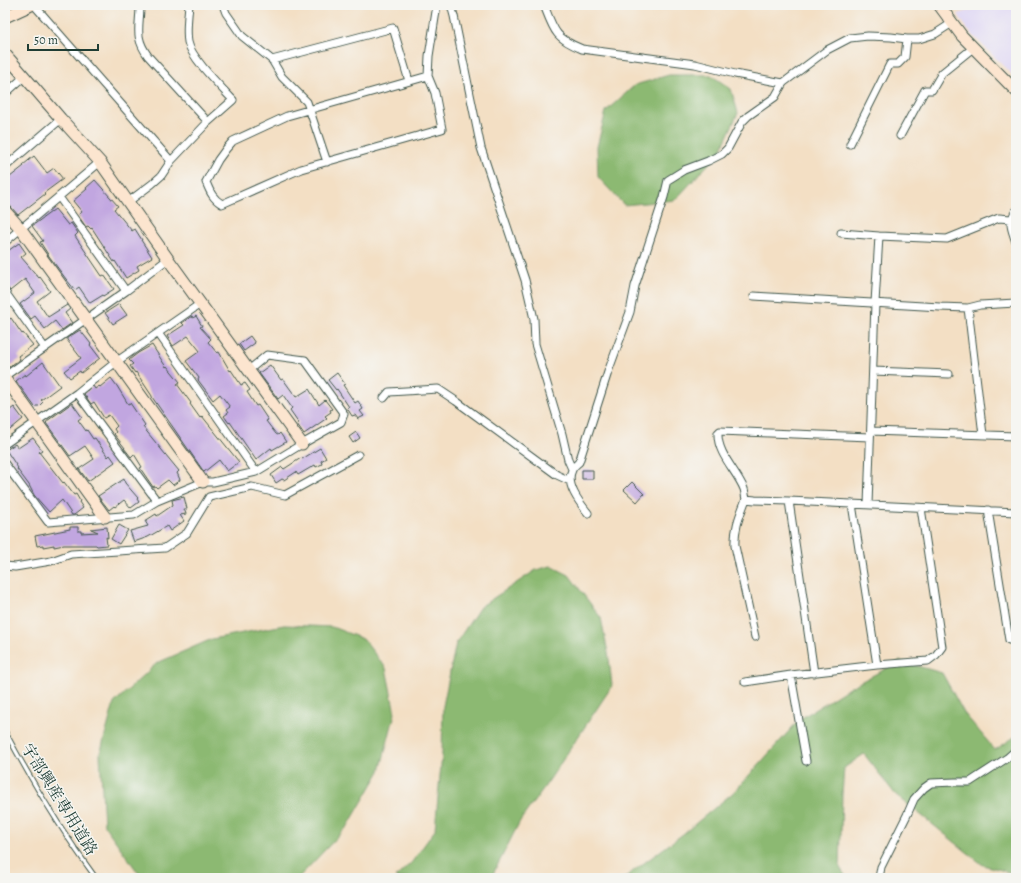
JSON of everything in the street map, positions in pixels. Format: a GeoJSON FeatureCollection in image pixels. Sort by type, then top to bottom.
{"type":"FeatureCollection","features":[{"type":"Feature","properties":{"kind":"street"},"geometry":{"type":"LineString","coordinates":[[5,17],[33,5],[171,161]]}},
{"type":"Feature","properties":{"kind":"street"},"geometry":{"type":"LineString","coordinates":[[138,5],[140,9],[138,37],[141,47],[208,122]]}},
{"type":"Feature","properties":{"kind":"street"},"geometry":{"type":"LineString","coordinates":[[128,202],[161,176],[171,161],[208,122],[233,100],[195,58],[190,49],[188,40],[189,5]]}},
{"type":"Feature","properties":{"kind":"street"},"geometry":{"type":"LineString","coordinates":[[223,5],[226,13],[242,36],[272,60],[282,77],[307,102],[327,162]]}},
{"type":"Feature","properties":{"kind":"street"},"geometry":{"type":"LineString","coordinates":[[428,76],[408,80],[287,116],[233,141],[218,160],[206,182],[212,195],[222,204],[301,169],[442,129],[435,93],[428,76],[428,56],[439,5]]}},
{"type":"Feature","properties":{"kind":"street"},"geometry":{"type":"LineString","coordinates":[[451,5],[481,148],[525,280],[534,319],[535,344],[562,434],[568,460],[572,469],[570,481],[578,500],[588,513]]}},
{"type":"Feature","properties":{"kind":"street"},"geometry":{"type":"LineString","coordinates":[[544,5],[553,27],[560,38],[570,45],[582,49],[696,64],[783,84]]}},
{"type":"Feature","properties":{"kind":"street"},"geometry":{"type":"LineString","coordinates":[[939,5],[962,36],[1016,91]]}},
{"type":"Feature","properties":{"kind":"street"},"geometry":{"type":"LineString","coordinates":[[572,469],[579,462],[608,372],[630,312],[636,286],[668,180],[684,170],[722,154],[728,148],[742,122],[748,116],[775,97],[783,84],[827,50],[850,38],[868,36],[919,39],[935,34],[952,22]]}},
{"type":"Feature","properties":{"kind":"street"},"geometry":{"type":"LineString","coordinates":[[272,60],[393,28],[408,80]]}},
{"type":"Feature","properties":{"kind":"street"},"geometry":{"type":"LineString","coordinates":[[850,144],[890,64],[898,64],[904,57],[907,39]]}},
{"type":"Feature","properties":{"kind":"street"},"geometry":{"type":"LineString","coordinates":[[900,136],[925,90],[932,90],[942,73],[973,48]]}},
{"type":"Feature","properties":{"kind":"street"},"geometry":{"type":"LineString","coordinates":[[5,54],[100,162],[200,304],[302,444]]}},
{"type":"Feature","properties":{"kind":"street"},"geometry":{"type":"LineString","coordinates":[[5,94],[25,76]]}},
{"type":"Feature","properties":{"kind":"street"},"geometry":{"type":"LineString","coordinates":[[5,167],[61,119]]}},
{"type":"Feature","properties":{"kind":"street"},"geometry":{"type":"LineString","coordinates":[[5,242],[100,162]]}},
{"type":"Feature","properties":{"kind":"street"},"geometry":{"type":"LineString","coordinates":[[59,197],[126,291]]}},
{"type":"Feature","properties":{"kind":"street"},"geometry":{"type":"LineString","coordinates":[[1016,210],[1011,220],[1011,226],[1016,242]]}},
{"type":"Feature","properties":{"kind":"street"},"geometry":{"type":"LineString","coordinates":[[5,211],[21,229],[203,482]]}},
{"type":"Feature","properties":{"kind":"street"},"geometry":{"type":"LineString","coordinates":[[841,233],[947,239],[999,218],[1011,220]]}},
{"type":"Feature","properties":{"kind":"street"},"geometry":{"type":"LineString","coordinates":[[868,504],[875,303],[879,236]]}},
{"type":"Feature","properties":{"kind":"street"},"geometry":{"type":"LineString","coordinates":[[105,518],[5,377],[126,291],[168,259]]}},
{"type":"Feature","properties":{"kind":"street"},"geometry":{"type":"LineString","coordinates":[[5,292],[45,348]]}},
{"type":"Feature","properties":{"kind":"street"},"geometry":{"type":"LineString","coordinates":[[754,296],[968,308],[1016,303]]}},
{"type":"Feature","properties":{"kind":"street"},"geometry":{"type":"LineString","coordinates":[[5,444],[77,393],[116,362],[200,304]]}},
{"type":"Feature","properties":{"kind":"street"},"geometry":{"type":"LineString","coordinates":[[968,308],[983,435]]}},
{"type":"Feature","properties":{"kind":"street"},"geometry":{"type":"LineString","coordinates":[[158,334],[256,472]]}},
{"type":"Feature","properties":{"kind":"street"},"geometry":{"type":"LineString","coordinates":[[5,464],[48,522],[134,515],[157,501],[203,482],[213,482],[256,472],[341,422],[344,414],[305,360],[267,355],[249,370]]}},
{"type":"Feature","properties":{"kind":"street"},"geometry":{"type":"LineString","coordinates":[[873,371],[949,374]]}},
{"type":"Feature","properties":{"kind":"street"},"geometry":{"type":"LineString","coordinates":[[384,398],[389,392],[438,389],[558,475],[570,481]]}},
{"type":"Feature","properties":{"kind":"street"},"geometry":{"type":"LineString","coordinates":[[77,393],[157,501]]}},
{"type":"Feature","properties":{"kind":"street"},"geometry":{"type":"LineString","coordinates":[[755,637],[735,546],[734,535],[746,499],[744,490],[739,480],[720,448],[718,433],[720,431],[1016,436]]}},
{"type":"Feature","properties":{"kind":"street"},"geometry":{"type":"LineString","coordinates":[[5,566],[15,567],[51,561],[70,554],[165,548],[187,533],[209,497],[252,487],[285,495],[358,455]]}},
{"type":"Feature","properties":{"kind":"street"},"geometry":{"type":"LineString","coordinates":[[746,499],[1016,512]]}},
{"type":"Feature","properties":{"kind":"street"},"geometry":{"type":"LineString","coordinates":[[789,500],[814,673]]}},
{"type":"Feature","properties":{"kind":"street"},"geometry":{"type":"LineString","coordinates":[[852,504],[877,665]]}},
{"type":"Feature","properties":{"kind":"street"},"geometry":{"type":"LineString","coordinates":[[745,682],[877,665],[928,661],[936,655],[942,646],[921,508]]}},
{"type":"Feature","properties":{"kind":"street"},"geometry":{"type":"LineString","coordinates":[[988,510],[1009,640],[1016,641]]}},
{"type":"Feature","properties":{"kind":"street"},"geometry":{"type":"LineString","coordinates":[[791,675],[806,761]]}},
{"type":"Feature","properties":{"kind":"street"},"geometry":{"type":"LineString","coordinates":[[879,878],[881,867],[914,799],[924,788],[931,783],[970,782],[1007,758],[1016,750]]}},
{"type":"Feature","properties":{"kind":"lane","name":"宇部興産専用道路"},"geometry":{"type":"LineString","coordinates":[[5,731],[45,802],[96,878]]}},
{"type":"Feature","properties":{"kind":"shaded area"},"geometry":{"type":"Polygon","coordinates":[[[989,5],[1016,5],[1016,79],[967,29],[958,14],[989,5]]]}},
{"type":"Feature","properties":{"kind":"green space"},"geometry":{"type":"Polygon","coordinates":[[[669,75],[711,75],[731,89],[738,113],[720,152],[675,200],[624,205],[598,177],[597,147],[606,111],[635,85],[669,75]]]}},
{"type":"Feature","properties":{"kind":"green space"},"geometry":{"type":"Polygon","coordinates":[[[551,566],[569,575],[601,618],[609,658],[612,686],[520,821],[491,878],[395,878],[412,862],[435,830],[442,754],[443,706],[456,643],[480,607],[536,570],[551,566]]]}},
{"type":"Feature","properties":{"kind":"green space"},"geometry":{"type":"Polygon","coordinates":[[[284,625],[332,627],[363,639],[386,668],[395,713],[380,771],[348,826],[298,878],[142,878],[104,825],[100,754],[114,703],[157,663],[212,639],[284,625]]]}},
{"type":"Feature","properties":{"kind":"green space"},"geometry":{"type":"Polygon","coordinates":[[[900,661],[942,673],[964,713],[995,750],[1016,736],[1016,874],[983,865],[895,794],[864,754],[844,768],[840,868],[847,878],[624,878],[683,834],[735,791],[800,719],[849,688],[900,661]]]}},
{"type":"Feature","properties":{"kind":"building"},"geometry":{"type":"Polygon","coordinates":[[[34,156],[47,173],[54,168],[63,179],[18,215],[5,200],[5,181],[34,156]]]}},
{"type":"Feature","properties":{"kind":"building"},"geometry":{"type":"Polygon","coordinates":[[[95,180],[118,206],[114,209],[132,231],[135,229],[152,257],[137,266],[139,270],[126,278],[92,228],[91,229],[88,226],[86,227],[79,217],[79,214],[82,212],[73,201],[95,180]]]}},
{"type":"Feature","properties":{"kind":"building"},"geometry":{"type":"Polygon","coordinates":[[[55,209],[68,225],[71,223],[78,233],[75,236],[102,276],[104,275],[114,289],[90,303],[79,287],[75,290],[66,279],[40,242],[43,241],[32,226],[55,209]]]}},
{"type":"Feature","properties":{"kind":"building"},"geometry":{"type":"Polygon","coordinates":[[[19,243],[26,253],[21,257],[39,278],[40,277],[50,291],[37,301],[48,317],[67,305],[70,309],[65,313],[72,323],[62,330],[55,321],[45,329],[35,316],[31,319],[20,304],[35,293],[25,279],[10,291],[5,284],[5,253],[19,243]]]}},
{"type":"Feature","properties":{"kind":"building"},"geometry":{"type":"Polygon","coordinates":[[[119,304],[127,315],[113,324],[105,313],[119,304]]]}},
{"type":"Feature","properties":{"kind":"building"},"geometry":{"type":"Polygon","coordinates":[[[192,316],[193,318],[196,316],[202,326],[200,327],[211,339],[208,342],[217,353],[219,352],[230,371],[231,370],[241,385],[245,383],[250,390],[247,392],[268,420],[266,421],[276,434],[278,435],[280,433],[286,442],[272,450],[271,448],[256,460],[230,422],[229,423],[224,416],[228,413],[226,410],[230,407],[220,394],[213,400],[186,361],[200,351],[188,336],[173,346],[167,336],[184,325],[182,323],[192,316]]]}},
{"type":"Feature","properties":{"kind":"building"},"geometry":{"type":"Polygon","coordinates":[[[11,318],[22,334],[23,333],[33,345],[18,356],[20,359],[5,370],[5,323],[11,318]]]}},
{"type":"Feature","properties":{"kind":"building"},"geometry":{"type":"Polygon","coordinates":[[[80,330],[100,358],[81,373],[80,371],[70,378],[64,371],[81,358],[67,338],[80,330]]]}},
{"type":"Feature","properties":{"kind":"building"},"geometry":{"type":"Polygon","coordinates":[[[250,336],[255,343],[244,351],[239,344],[250,336]]]}},
{"type":"Feature","properties":{"kind":"building"},"geometry":{"type":"Polygon","coordinates":[[[152,345],[166,367],[167,366],[180,382],[177,384],[200,418],[202,416],[239,462],[227,471],[219,460],[204,472],[136,372],[135,373],[130,366],[133,364],[129,360],[152,345]]]}},
{"type":"Feature","properties":{"kind":"building"},"geometry":{"type":"Polygon","coordinates":[[[43,362],[60,386],[41,400],[43,402],[39,406],[35,407],[16,381],[25,374],[26,376],[43,362]]]}},
{"type":"Feature","properties":{"kind":"building"},"geometry":{"type":"Polygon","coordinates":[[[270,365],[281,380],[283,379],[296,397],[309,389],[319,405],[325,400],[332,409],[330,410],[331,412],[325,416],[327,418],[304,434],[297,424],[299,423],[290,410],[292,408],[283,395],[278,399],[259,373],[270,365]]]}},
{"type":"Feature","properties":{"kind":"building"},"geometry":{"type":"Polygon","coordinates":[[[337,373],[345,384],[343,385],[355,403],[358,401],[363,409],[360,411],[364,416],[358,419],[355,415],[352,416],[347,408],[349,407],[337,389],[336,390],[328,380],[337,373]]]}},
{"type":"Feature","properties":{"kind":"building"},"geometry":{"type":"Polygon","coordinates":[[[111,378],[128,404],[130,403],[145,425],[143,427],[179,471],[177,473],[180,480],[173,485],[168,480],[157,488],[155,486],[153,487],[140,468],[142,467],[134,454],[131,457],[114,434],[116,432],[114,429],[117,426],[109,415],[104,418],[94,402],[91,404],[84,394],[93,386],[95,389],[99,386],[100,387],[111,378]]]}},
{"type":"Feature","properties":{"kind":"building"},"geometry":{"type":"Polygon","coordinates":[[[72,403],[82,417],[78,420],[86,431],[87,430],[93,439],[95,438],[108,457],[110,455],[115,462],[88,481],[79,469],[94,459],[85,446],[70,456],[46,423],[72,403]]]}},
{"type":"Feature","properties":{"kind":"building"},"geometry":{"type":"Polygon","coordinates":[[[14,407],[23,419],[5,434],[5,414],[14,407]]]}},
{"type":"Feature","properties":{"kind":"building"},"geometry":{"type":"Polygon","coordinates":[[[356,432],[360,438],[353,443],[349,437],[356,432]]]}},
{"type":"Feature","properties":{"kind":"building"},"geometry":{"type":"Polygon","coordinates":[[[33,438],[42,450],[39,452],[63,483],[64,482],[74,495],[76,494],[80,501],[79,502],[83,508],[74,515],[72,515],[62,500],[49,512],[34,495],[6,450],[15,444],[18,448],[33,438]]]}},
{"type":"Feature","properties":{"kind":"building"},"geometry":{"type":"Polygon","coordinates":[[[320,448],[326,458],[321,461],[322,464],[316,467],[315,465],[298,475],[296,472],[284,480],[282,479],[276,483],[271,475],[282,467],[284,469],[320,448]]]}},
{"type":"Feature","properties":{"kind":"building"},"geometry":{"type":"Polygon","coordinates":[[[582,470],[593,470],[593,479],[582,479],[582,470]]]}},
{"type":"Feature","properties":{"kind":"building"},"geometry":{"type":"Polygon","coordinates":[[[124,479],[125,483],[138,498],[137,499],[139,502],[131,508],[124,500],[109,510],[98,496],[124,479]]]}},
{"type":"Feature","properties":{"kind":"building"},"geometry":{"type":"Polygon","coordinates":[[[632,482],[644,494],[637,502],[624,490],[632,482]]]}},
{"type":"Feature","properties":{"kind":"building"},"geometry":{"type":"Polygon","coordinates":[[[184,497],[187,509],[184,509],[186,514],[180,515],[184,521],[170,531],[167,526],[148,537],[134,542],[130,531],[148,526],[145,521],[156,514],[157,516],[173,505],[172,500],[184,497]]]}},
{"type":"Feature","properties":{"kind":"building"},"geometry":{"type":"Polygon","coordinates":[[[119,525],[128,530],[119,544],[111,539],[119,525]]]}},
{"type":"Feature","properties":{"kind":"building"},"geometry":{"type":"Polygon","coordinates":[[[70,527],[78,527],[78,531],[81,531],[81,533],[98,532],[91,529],[107,527],[107,545],[64,545],[54,547],[54,545],[43,547],[43,545],[37,546],[35,536],[70,529],[70,527]]]}}]}
